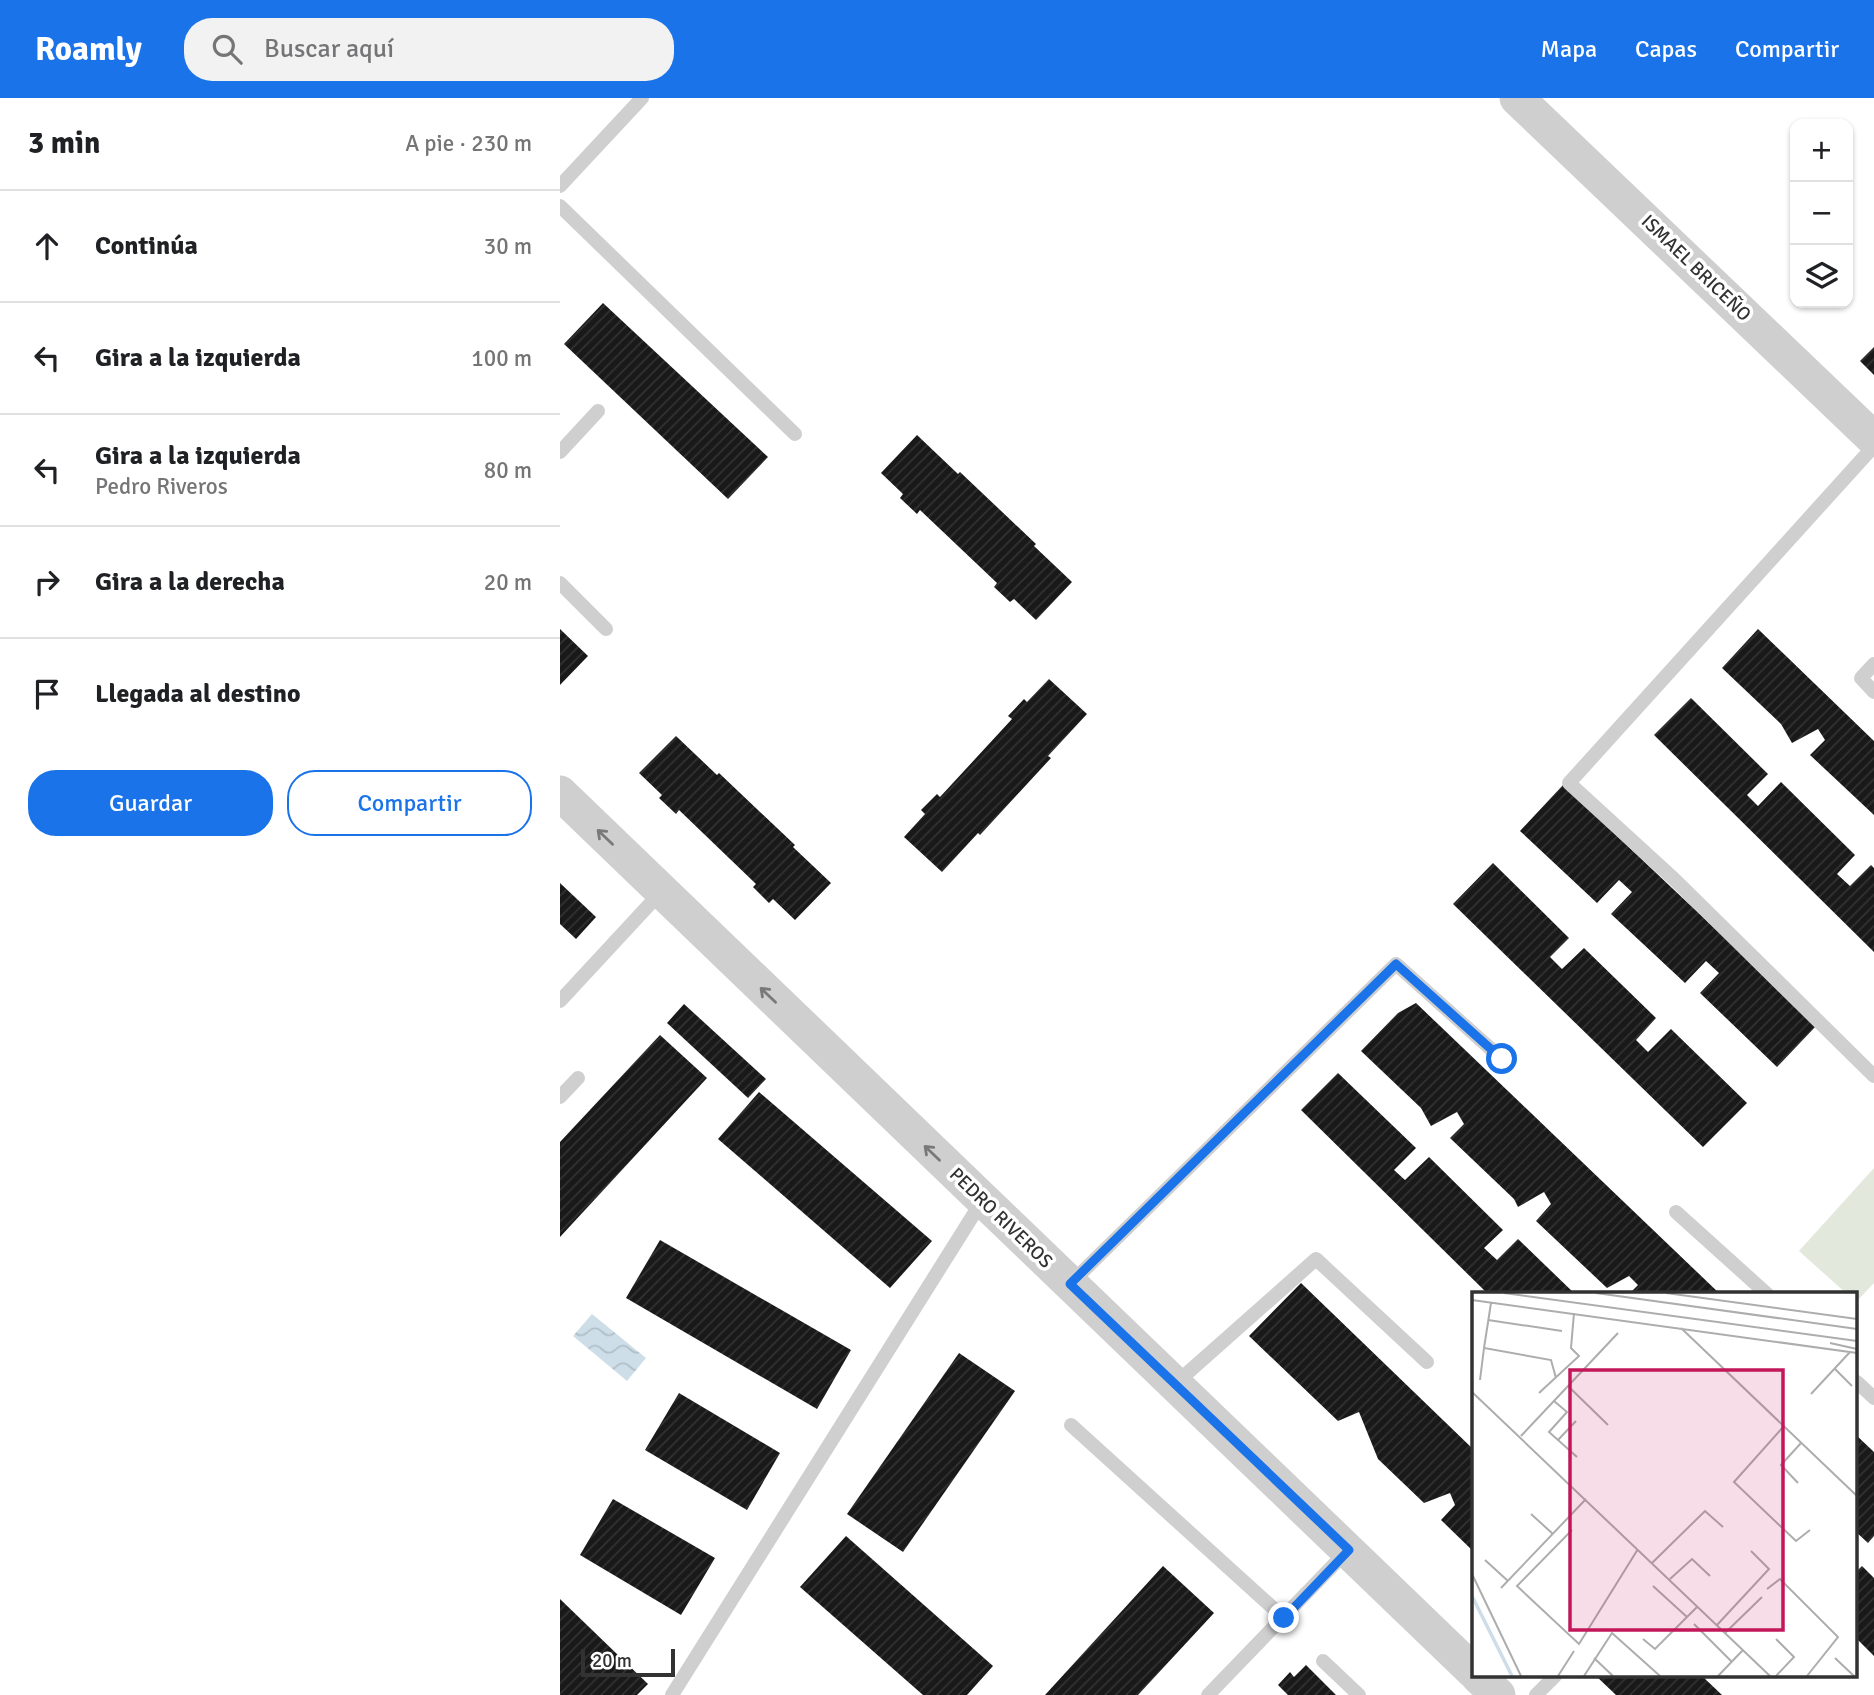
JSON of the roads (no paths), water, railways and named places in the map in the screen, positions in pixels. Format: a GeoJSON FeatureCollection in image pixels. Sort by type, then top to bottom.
{"type":"FeatureCollection","features":[{"type":"Feature","properties":{"kind":"street","name":"ISMAEL BRICEÑO"},"geometry":{"type":"LineString","coordinates":[[1517,98],[1874,439]]}},
{"type":"Feature","properties":{"kind":"street","name":"PEDRO RIVEROS"},"geometry":{"type":"LineString","coordinates":[[560,793],[982,1201],[1472,1667]]}},
{"type":"Feature","properties":{"kind":"street","name":"PEDRO RIVEROS"},"geometry":{"type":"LineString","coordinates":[[1482,1678],[1498,1695]]}},
{"type":"Feature","properties":{"kind":"lane"},"geometry":{"type":"LineString","coordinates":[[560,186],[642,98]]}},
{"type":"Feature","properties":{"kind":"lane"},"geometry":{"type":"LineString","coordinates":[[560,206],[795,434]]}},
{"type":"Feature","properties":{"kind":"lane"},"geometry":{"type":"LineString","coordinates":[[560,452],[598,411]]}},
{"type":"Feature","properties":{"kind":"lane"},"geometry":{"type":"LineString","coordinates":[[1874,446],[1569,783],[1674,879],[1874,1076]]}},
{"type":"Feature","properties":{"kind":"lane"},"geometry":{"type":"LineString","coordinates":[[560,583],[606,629]]}},
{"type":"Feature","properties":{"kind":"lane"},"geometry":{"type":"LineString","coordinates":[[1874,664],[1861,678],[1874,692]]}},
{"type":"Feature","properties":{"kind":"lane"},"geometry":{"type":"LineString","coordinates":[[560,1001],[662,892]]}},
{"type":"Feature","properties":{"kind":"lane"},"geometry":{"type":"LineString","coordinates":[[1070,1284],[1396,964],[1502,1059]]}},
{"type":"Feature","properties":{"kind":"lane"},"geometry":{"type":"LineString","coordinates":[[560,1097],[578,1078]]}},
{"type":"Feature","properties":{"kind":"lane"},"geometry":{"type":"LineString","coordinates":[[672,1695],[982,1201]]}},
{"type":"Feature","properties":{"kind":"lane"},"geometry":{"type":"LineString","coordinates":[[1676,1212],[1765,1292]]}},
{"type":"Feature","properties":{"kind":"lane"},"geometry":{"type":"LineString","coordinates":[[1175,1384],[1315,1259],[1427,1362]]}},
{"type":"Feature","properties":{"kind":"lane"},"geometry":{"type":"LineString","coordinates":[[1856,1382],[1874,1398]]}},
{"type":"Feature","properties":{"kind":"lane"},"geometry":{"type":"LineString","coordinates":[[1071,1425],[1284,1618]]}},
{"type":"Feature","properties":{"kind":"lane"},"geometry":{"type":"LineString","coordinates":[[1208,1695],[1349,1550]]}},
{"type":"Feature","properties":{"kind":"lane"},"geometry":{"type":"LineString","coordinates":[[1324,1661],[1359,1695]]}},
{"type":"Feature","properties":{"kind":"lane"},"geometry":{"type":"LineString","coordinates":[[1536,1695],[1553,1678]]}},
{"type":"Feature","properties":{"kind":"water"},"geometry":{"type":"Polygon","coordinates":[[[592,1314],[646,1358],[627,1381],[573,1336],[592,1314]]]}}]}
